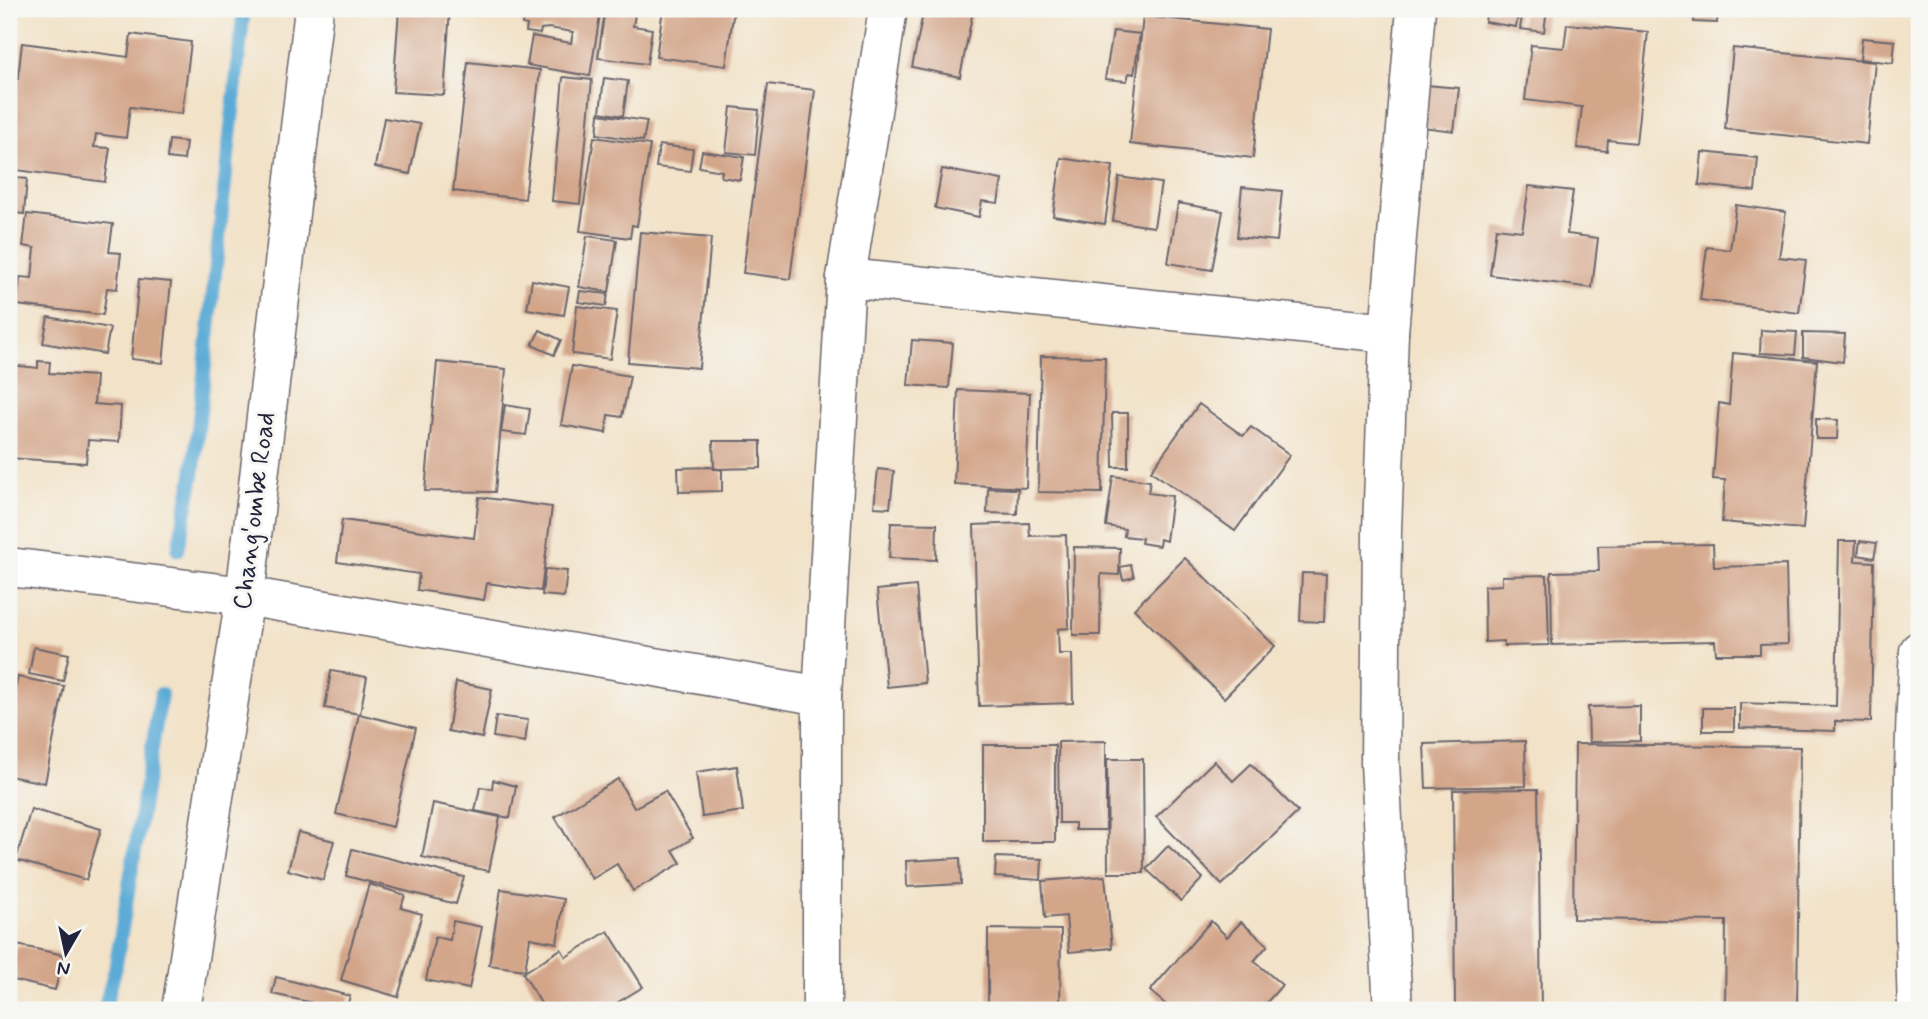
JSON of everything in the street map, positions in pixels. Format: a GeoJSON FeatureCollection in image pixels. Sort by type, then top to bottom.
{"type":"FeatureCollection","features":[{"type":"Feature","properties":{"kind":"street","name":"Chang'ombe Road"},"geometry":{"type":"LineString","coordinates":[[181,1010],[245,596],[314,9]]}},
{"type":"Feature","properties":{"kind":"street"},"geometry":{"type":"LineString","coordinates":[[822,1010],[822,696],[846,278],[888,9]]}},
{"type":"Feature","properties":{"kind":"street"},"geometry":{"type":"LineString","coordinates":[[1393,1010],[1380,763],[1382,530],[1389,333],[1416,9]]}},
{"type":"Feature","properties":{"kind":"street"},"geometry":{"type":"LineString","coordinates":[[846,278],[1389,333]]}},
{"type":"Feature","properties":{"kind":"street"},"geometry":{"type":"LineString","coordinates":[[9,567],[245,596],[822,696]]}},
{"type":"Feature","properties":{"kind":"street"},"geometry":{"type":"LineString","coordinates":[[1917,1010],[1913,898],[1915,708],[1919,651]]}},
{"type":"Feature","properties":{"kind":"building"},"geometry":{"type":"Polygon","coordinates":[[[399,9],[450,9],[444,95],[393,92],[399,9]]]}},
{"type":"Feature","properties":{"kind":"building"},"geometry":{"type":"Polygon","coordinates":[[[525,9],[601,9],[590,76],[527,65],[532,36],[571,43],[573,32],[549,28],[541,29],[540,34],[526,32],[527,25],[522,24],[525,9]]]}},
{"type":"Feature","properties":{"kind":"building"},"geometry":{"type":"Polygon","coordinates":[[[605,9],[636,9],[633,26],[652,29],[647,64],[598,58],[605,9]]]}},
{"type":"Feature","properties":{"kind":"building"},"geometry":{"type":"Polygon","coordinates":[[[663,9],[734,9],[726,66],[656,57],[663,9]]]}},
{"type":"Feature","properties":{"kind":"building"},"geometry":{"type":"Polygon","coordinates":[[[924,9],[973,11],[960,77],[912,67],[924,9]]]}},
{"type":"Feature","properties":{"kind":"building"},"geometry":{"type":"Polygon","coordinates":[[[1487,9],[1519,9],[1516,27],[1485,22],[1487,9]]]}},
{"type":"Feature","properties":{"kind":"building"},"geometry":{"type":"Polygon","coordinates":[[[1523,9],[1547,9],[1544,32],[1520,29],[1523,9]]]}},
{"type":"Feature","properties":{"kind":"building"},"geometry":{"type":"Polygon","coordinates":[[[1696,9],[1718,9],[1717,23],[1694,22],[1696,9]]]}},
{"type":"Feature","properties":{"kind":"building"},"geometry":{"type":"Polygon","coordinates":[[[1143,16],[1267,29],[1253,158],[1130,144],[1143,16]]]}},
{"type":"Feature","properties":{"kind":"building"},"geometry":{"type":"Polygon","coordinates":[[[1567,24],[1648,32],[1636,143],[1608,140],[1607,151],[1577,148],[1582,107],[1525,100],[1531,45],[1564,48],[1567,24]]]}},
{"type":"Feature","properties":{"kind":"building"},"geometry":{"type":"Polygon","coordinates":[[[1113,31],[1140,34],[1134,74],[1129,73],[1127,81],[1105,79],[1113,31]]]}},
{"type":"Feature","properties":{"kind":"building"},"geometry":{"type":"Polygon","coordinates":[[[131,34],[191,42],[182,114],[130,107],[126,138],[96,134],[94,147],[110,148],[105,182],[9,169],[9,78],[18,79],[22,43],[128,57],[131,34]]]}},
{"type":"Feature","properties":{"kind":"building"},"geometry":{"type":"Polygon","coordinates":[[[1862,38],[1895,41],[1893,63],[1860,59],[1862,38]]]}},
{"type":"Feature","properties":{"kind":"building"},"geometry":{"type":"Polygon","coordinates":[[[1733,48],[1875,62],[1867,144],[1725,129],[1733,48]]]}},
{"type":"Feature","properties":{"kind":"building"},"geometry":{"type":"Polygon","coordinates":[[[468,62],[540,70],[525,199],[453,191],[468,62]]]}},
{"type":"Feature","properties":{"kind":"building"},"geometry":{"type":"Polygon","coordinates":[[[563,77],[592,80],[580,204],[552,201],[563,77]]]}},
{"type":"Feature","properties":{"kind":"building"},"geometry":{"type":"Polygon","coordinates":[[[604,78],[628,81],[623,116],[600,112],[604,78]]]}},
{"type":"Feature","properties":{"kind":"building"},"geometry":{"type":"Polygon","coordinates":[[[768,84],[815,90],[790,279],[743,273],[768,84]]]}},
{"type":"Feature","properties":{"kind":"building"},"geometry":{"type":"Polygon","coordinates":[[[1426,85],[1459,88],[1454,131],[1421,127],[1426,85]]]}},
{"type":"Feature","properties":{"kind":"building"},"geometry":{"type":"Polygon","coordinates":[[[731,107],[759,110],[755,155],[726,152],[731,107]]]}},
{"type":"Feature","properties":{"kind":"building"},"geometry":{"type":"Polygon","coordinates":[[[599,114],[647,121],[643,141],[597,134],[599,114]]]}},
{"type":"Feature","properties":{"kind":"building"},"geometry":{"type":"Polygon","coordinates":[[[384,118],[420,124],[410,174],[375,167],[384,118]]]}},
{"type":"Feature","properties":{"kind":"building"},"geometry":{"type":"Polygon","coordinates":[[[594,137],[650,145],[637,226],[632,225],[630,238],[580,231],[594,137]]]}},
{"type":"Feature","properties":{"kind":"building"},"geometry":{"type":"Polygon","coordinates":[[[169,140],[186,142],[184,160],[167,158],[169,140]]]}},
{"type":"Feature","properties":{"kind":"building"},"geometry":{"type":"Polygon","coordinates":[[[659,145],[693,149],[690,171],[656,167],[659,145]]]}},
{"type":"Feature","properties":{"kind":"building"},"geometry":{"type":"Polygon","coordinates":[[[702,151],[744,157],[740,180],[721,177],[722,171],[699,167],[702,151]]]}},
{"type":"Feature","properties":{"kind":"building"},"geometry":{"type":"Polygon","coordinates":[[[1702,152],[1758,158],[1755,191],[1699,185],[1702,152]]]}},
{"type":"Feature","properties":{"kind":"building"},"geometry":{"type":"Polygon","coordinates":[[[1061,158],[1113,166],[1105,224],[1053,216],[1061,158]]]}},
{"type":"Feature","properties":{"kind":"building"},"geometry":{"type":"Polygon","coordinates":[[[942,169],[1002,180],[998,203],[982,201],[979,217],[935,208],[942,169]]]}},
{"type":"Feature","properties":{"kind":"building"},"geometry":{"type":"Polygon","coordinates":[[[9,177],[27,179],[24,214],[9,212],[9,177]]]}},
{"type":"Feature","properties":{"kind":"building"},"geometry":{"type":"Polygon","coordinates":[[[1119,177],[1161,183],[1154,227],[1113,221],[1119,177]]]}},
{"type":"Feature","properties":{"kind":"building"},"geometry":{"type":"Polygon","coordinates":[[[1529,186],[1573,191],[1567,234],[1598,238],[1592,288],[1490,275],[1496,228],[1522,231],[1529,186]]]}},
{"type":"Feature","properties":{"kind":"building"},"geometry":{"type":"Polygon","coordinates":[[[1242,187],[1282,191],[1277,241],[1237,237],[1242,187]]]}},
{"type":"Feature","properties":{"kind":"building"},"geometry":{"type":"Polygon","coordinates":[[[1178,203],[1223,211],[1212,270],[1168,263],[1178,203]]]}},
{"type":"Feature","properties":{"kind":"building"},"geometry":{"type":"Polygon","coordinates":[[[1736,205],[1786,212],[1779,257],[1806,260],[1799,313],[1700,300],[1707,247],[1730,250],[1736,205]]]}},
{"type":"Feature","properties":{"kind":"building"},"geometry":{"type":"Polygon","coordinates":[[[27,214],[113,224],[109,252],[121,253],[117,289],[107,288],[103,315],[17,305],[20,277],[32,278],[35,248],[23,246],[27,214]]]}},
{"type":"Feature","properties":{"kind":"building"},"geometry":{"type":"Polygon","coordinates":[[[640,232],[711,238],[699,368],[628,362],[640,232]]]}},
{"type":"Feature","properties":{"kind":"building"},"geometry":{"type":"Polygon","coordinates":[[[587,236],[617,240],[609,292],[579,287],[587,236]]]}},
{"type":"Feature","properties":{"kind":"building"},"geometry":{"type":"Polygon","coordinates":[[[139,279],[171,282],[163,363],[131,359],[139,279]]]}},
{"type":"Feature","properties":{"kind":"building"},"geometry":{"type":"Polygon","coordinates":[[[532,280],[569,287],[564,315],[527,309],[532,280]]]}},
{"type":"Feature","properties":{"kind":"building"},"geometry":{"type":"Polygon","coordinates":[[[580,291],[608,294],[606,306],[578,302],[580,291]]]}},
{"type":"Feature","properties":{"kind":"building"},"geometry":{"type":"Polygon","coordinates":[[[577,306],[617,311],[610,359],[572,354],[577,306]]]}},
{"type":"Feature","properties":{"kind":"building"},"geometry":{"type":"Polygon","coordinates":[[[48,317],[110,328],[105,354],[43,343],[48,317]]]}},
{"type":"Feature","properties":{"kind":"building"},"geometry":{"type":"Polygon","coordinates":[[[540,330],[561,340],[554,355],[532,345],[540,330]]]}},
{"type":"Feature","properties":{"kind":"building"},"geometry":{"type":"Polygon","coordinates":[[[1761,330],[1797,332],[1795,355],[1760,353],[1761,330]]]}},
{"type":"Feature","properties":{"kind":"building"},"geometry":{"type":"Polygon","coordinates":[[[1803,333],[1845,334],[1843,362],[1803,357],[1803,333]]]}},
{"type":"Feature","properties":{"kind":"building"},"geometry":{"type":"Polygon","coordinates":[[[912,340],[953,343],[949,388],[908,385],[912,340]]]}},
{"type":"Feature","properties":{"kind":"building"},"geometry":{"type":"Polygon","coordinates":[[[1733,353],[1817,361],[1803,529],[1722,522],[1725,480],[1713,479],[1719,403],[1729,405],[1733,353]]]}},
{"type":"Feature","properties":{"kind":"building"},"geometry":{"type":"Polygon","coordinates":[[[1041,356],[1105,357],[1102,493],[1038,492],[1041,356]]]}},
{"type":"Feature","properties":{"kind":"building"},"geometry":{"type":"Polygon","coordinates":[[[38,361],[50,362],[49,373],[96,376],[94,404],[121,406],[119,442],[88,440],[86,463],[9,458],[9,365],[38,368],[38,361]]]}},
{"type":"Feature","properties":{"kind":"building"},"geometry":{"type":"Polygon","coordinates":[[[437,362],[506,369],[495,492],[425,491],[437,362]]]}},
{"type":"Feature","properties":{"kind":"building"},"geometry":{"type":"Polygon","coordinates":[[[572,366],[630,376],[622,417],[608,415],[606,433],[561,425],[572,366]]]}},
{"type":"Feature","properties":{"kind":"building"},"geometry":{"type":"Polygon","coordinates":[[[958,390],[1030,393],[1026,488],[954,484],[958,390]]]}},
{"type":"Feature","properties":{"kind":"building"},"geometry":{"type":"Polygon","coordinates":[[[1199,404],[1243,436],[1251,427],[1290,455],[1235,531],[1151,471],[1199,404]]]}},
{"type":"Feature","properties":{"kind":"building"},"geometry":{"type":"Polygon","coordinates":[[[505,405],[530,409],[526,435],[501,432],[505,405]]]}},
{"type":"Feature","properties":{"kind":"building"},"geometry":{"type":"Polygon","coordinates":[[[1112,413],[1128,413],[1128,467],[1113,467],[1112,413]]]}},
{"type":"Feature","properties":{"kind":"building"},"geometry":{"type":"Polygon","coordinates":[[[1816,419],[1838,420],[1837,439],[1816,439],[1816,419]]]}},
{"type":"Feature","properties":{"kind":"building"},"geometry":{"type":"Polygon","coordinates":[[[713,441],[761,441],[761,468],[714,469],[713,441]]]}},
{"type":"Feature","properties":{"kind":"building"},"geometry":{"type":"Polygon","coordinates":[[[710,467],[722,470],[722,491],[679,492],[678,468],[710,467]]]}},
{"type":"Feature","properties":{"kind":"building"},"geometry":{"type":"Polygon","coordinates":[[[878,469],[894,471],[890,508],[874,507],[878,469]]]}},
{"type":"Feature","properties":{"kind":"building"},"geometry":{"type":"Polygon","coordinates":[[[1113,476],[1150,481],[1148,493],[1172,496],[1166,541],[1160,539],[1159,546],[1141,543],[1142,538],[1124,536],[1125,529],[1106,526],[1113,476]]]}},
{"type":"Feature","properties":{"kind":"building"},"geometry":{"type":"Polygon","coordinates":[[[988,488],[1018,489],[1017,514],[987,513],[988,488]]]}},
{"type":"Feature","properties":{"kind":"building"},"geometry":{"type":"Polygon","coordinates":[[[479,497],[552,507],[541,591],[487,583],[484,600],[417,590],[419,574],[337,562],[342,520],[474,538],[479,497]]]}},
{"type":"Feature","properties":{"kind":"building"},"geometry":{"type":"Polygon","coordinates":[[[891,523],[937,524],[936,560],[889,558],[891,523]]]}},
{"type":"Feature","properties":{"kind":"building"},"geometry":{"type":"Polygon","coordinates":[[[1029,523],[1030,536],[1066,535],[1069,628],[1058,629],[1059,654],[1072,654],[1073,703],[979,706],[974,525],[1029,523]]]}},
{"type":"Feature","properties":{"kind":"building"},"geometry":{"type":"Polygon","coordinates":[[[1839,541],[1856,541],[1855,561],[1874,562],[1871,722],[1835,721],[1835,731],[1740,728],[1740,703],[1836,706],[1839,541]]]}},
{"type":"Feature","properties":{"kind":"building"},"geometry":{"type":"Polygon","coordinates":[[[1860,541],[1877,543],[1874,558],[1858,555],[1860,541]]]}},
{"type":"Feature","properties":{"kind":"building"},"geometry":{"type":"Polygon","coordinates":[[[1713,544],[1714,567],[1786,565],[1788,644],[1760,645],[1760,654],[1716,654],[1715,641],[1552,645],[1551,572],[1599,571],[1598,546],[1713,544]]]}},
{"type":"Feature","properties":{"kind":"building"},"geometry":{"type":"Polygon","coordinates":[[[1074,547],[1120,548],[1119,575],[1101,574],[1100,635],[1073,635],[1074,547]]]}},
{"type":"Feature","properties":{"kind":"building"},"geometry":{"type":"Polygon","coordinates":[[[1185,558],[1275,646],[1224,698],[1134,609],[1185,558]]]}},
{"type":"Feature","properties":{"kind":"building"},"geometry":{"type":"Polygon","coordinates":[[[1131,565],[1134,577],[1123,580],[1120,567],[1131,565]]]}},
{"type":"Feature","properties":{"kind":"building"},"geometry":{"type":"Polygon","coordinates":[[[545,569],[567,571],[564,597],[542,595],[545,569]]]}},
{"type":"Feature","properties":{"kind":"building"},"geometry":{"type":"Polygon","coordinates":[[[1302,573],[1326,574],[1324,622],[1300,621],[1302,573]]]}},
{"type":"Feature","properties":{"kind":"building"},"geometry":{"type":"Polygon","coordinates":[[[1547,575],[1549,645],[1504,646],[1504,641],[1485,642],[1484,586],[1502,585],[1502,576],[1547,575]]]}},
{"type":"Feature","properties":{"kind":"building"},"geometry":{"type":"Polygon","coordinates":[[[916,586],[925,683],[887,687],[877,590],[916,586]]]}},
{"type":"Feature","properties":{"kind":"building"},"geometry":{"type":"Polygon","coordinates":[[[34,647],[69,654],[63,681],[29,674],[34,647]]]}},
{"type":"Feature","properties":{"kind":"building"},"geometry":{"type":"Polygon","coordinates":[[[331,671],[367,677],[360,714],[325,708],[331,671]]]}},
{"type":"Feature","properties":{"kind":"building"},"geometry":{"type":"Polygon","coordinates":[[[18,677],[64,686],[45,783],[9,776],[9,714],[18,677]]]}},
{"type":"Feature","properties":{"kind":"building"},"geometry":{"type":"Polygon","coordinates":[[[456,682],[492,689],[482,738],[448,731],[456,682]]]}},
{"type":"Feature","properties":{"kind":"building"},"geometry":{"type":"Polygon","coordinates":[[[1640,706],[1640,741],[1589,742],[1588,707],[1640,706]]]}},
{"type":"Feature","properties":{"kind":"building"},"geometry":{"type":"Polygon","coordinates":[[[1703,708],[1734,708],[1734,731],[1703,731],[1703,708]]]}},
{"type":"Feature","properties":{"kind":"building"},"geometry":{"type":"Polygon","coordinates":[[[359,714],[416,728],[393,827],[336,814],[359,714]]]}},
{"type":"Feature","properties":{"kind":"building"},"geometry":{"type":"Polygon","coordinates":[[[496,716],[528,720],[525,742],[493,737],[496,716]]]}},
{"type":"Feature","properties":{"kind":"building"},"geometry":{"type":"Polygon","coordinates":[[[1106,741],[1106,830],[1075,830],[1075,823],[1059,823],[1058,742],[1106,741]]]}},
{"type":"Feature","properties":{"kind":"building"},"geometry":{"type":"Polygon","coordinates":[[[1525,741],[1526,786],[1426,788],[1424,744],[1525,741]]]}},
{"type":"Feature","properties":{"kind":"building"},"geometry":{"type":"Polygon","coordinates":[[[1575,744],[1800,747],[1797,1010],[1725,1010],[1726,921],[1573,919],[1575,744]]]}},
{"type":"Feature","properties":{"kind":"building"},"geometry":{"type":"Polygon","coordinates":[[[983,745],[1055,745],[1055,842],[983,842],[983,745]]]}},
{"type":"Feature","properties":{"kind":"building"},"geometry":{"type":"Polygon","coordinates":[[[1107,759],[1143,759],[1144,873],[1108,873],[1107,759]]]}},
{"type":"Feature","properties":{"kind":"building"},"geometry":{"type":"Polygon","coordinates":[[[1214,761],[1233,781],[1251,764],[1298,812],[1222,885],[1156,817],[1214,761]]]}},
{"type":"Feature","properties":{"kind":"building"},"geometry":{"type":"Polygon","coordinates":[[[737,766],[743,811],[702,817],[696,772],[737,766]]]}},
{"type":"Feature","properties":{"kind":"building"},"geometry":{"type":"Polygon","coordinates":[[[618,779],[634,808],[665,791],[693,838],[673,850],[681,863],[633,891],[617,864],[592,879],[555,817],[618,779]]]}},
{"type":"Feature","properties":{"kind":"building"},"geometry":{"type":"Polygon","coordinates":[[[493,780],[516,786],[510,818],[475,811],[480,787],[492,789],[493,780]]]}},
{"type":"Feature","properties":{"kind":"building"},"geometry":{"type":"Polygon","coordinates":[[[1538,789],[1541,1010],[1455,1010],[1453,790],[1538,789]]]}},
{"type":"Feature","properties":{"kind":"building"},"geometry":{"type":"Polygon","coordinates":[[[433,803],[500,817],[489,871],[422,857],[433,803]]]}},
{"type":"Feature","properties":{"kind":"building"},"geometry":{"type":"Polygon","coordinates":[[[31,809],[101,829],[86,880],[16,860],[31,809]]]}},
{"type":"Feature","properties":{"kind":"building"},"geometry":{"type":"Polygon","coordinates":[[[298,832],[334,841],[323,880],[288,870],[298,832]]]}},
{"type":"Feature","properties":{"kind":"building"},"geometry":{"type":"Polygon","coordinates":[[[1168,846],[1203,878],[1181,901],[1146,869],[1168,846]]]}},
{"type":"Feature","properties":{"kind":"building"},"geometry":{"type":"Polygon","coordinates":[[[352,849],[464,877],[456,904],[346,876],[352,849]]]}},
{"type":"Feature","properties":{"kind":"building"},"geometry":{"type":"Polygon","coordinates":[[[996,857],[1042,859],[1041,880],[995,877],[996,857]]]}},
{"type":"Feature","properties":{"kind":"building"},"geometry":{"type":"Polygon","coordinates":[[[960,858],[961,884],[907,887],[906,861],[960,858]]]}},
{"type":"Feature","properties":{"kind":"building"},"geometry":{"type":"Polygon","coordinates":[[[1105,876],[1112,948],[1069,952],[1066,916],[1045,918],[1042,881],[1105,876]]]}},
{"type":"Feature","properties":{"kind":"building"},"geometry":{"type":"Polygon","coordinates":[[[369,884],[405,895],[401,908],[422,914],[398,997],[341,980],[369,884]]]}},
{"type":"Feature","properties":{"kind":"building"},"geometry":{"type":"Polygon","coordinates":[[[501,889],[564,899],[557,943],[530,938],[525,970],[489,965],[501,889]]]}},
{"type":"Feature","properties":{"kind":"building"},"geometry":{"type":"Polygon","coordinates":[[[453,921],[482,927],[469,989],[426,980],[435,937],[450,940],[453,921]]]}},
{"type":"Feature","properties":{"kind":"building"},"geometry":{"type":"Polygon","coordinates":[[[1211,921],[1227,937],[1241,922],[1268,945],[1254,961],[1282,985],[1260,1010],[1172,1010],[1150,991],[1211,921]]]}},
{"type":"Feature","properties":{"kind":"building"},"geometry":{"type":"Polygon","coordinates":[[[988,929],[1061,930],[1060,1010],[988,1010],[988,929]]]}},
{"type":"Feature","properties":{"kind":"building"},"geometry":{"type":"Polygon","coordinates":[[[608,931],[643,987],[605,1010],[545,1010],[523,973],[561,949],[566,957],[608,931]]]}},
{"type":"Feature","properties":{"kind":"building"},"geometry":{"type":"Polygon","coordinates":[[[17,945],[64,955],[55,990],[9,979],[17,945]]]}},
{"type":"Feature","properties":{"kind":"building"},"geometry":{"type":"Polygon","coordinates":[[[276,977],[350,996],[346,1010],[272,994],[276,977]]]}},
{"type":"Feature","properties":{"kind":"waterway"},"geometry":{"type":"LineString","coordinates":[[178,550],[193,475],[244,9]]}},
{"type":"Feature","properties":{"kind":"waterway"},"geometry":{"type":"LineString","coordinates":[[104,1010],[115,970],[161,694]]}}]}
